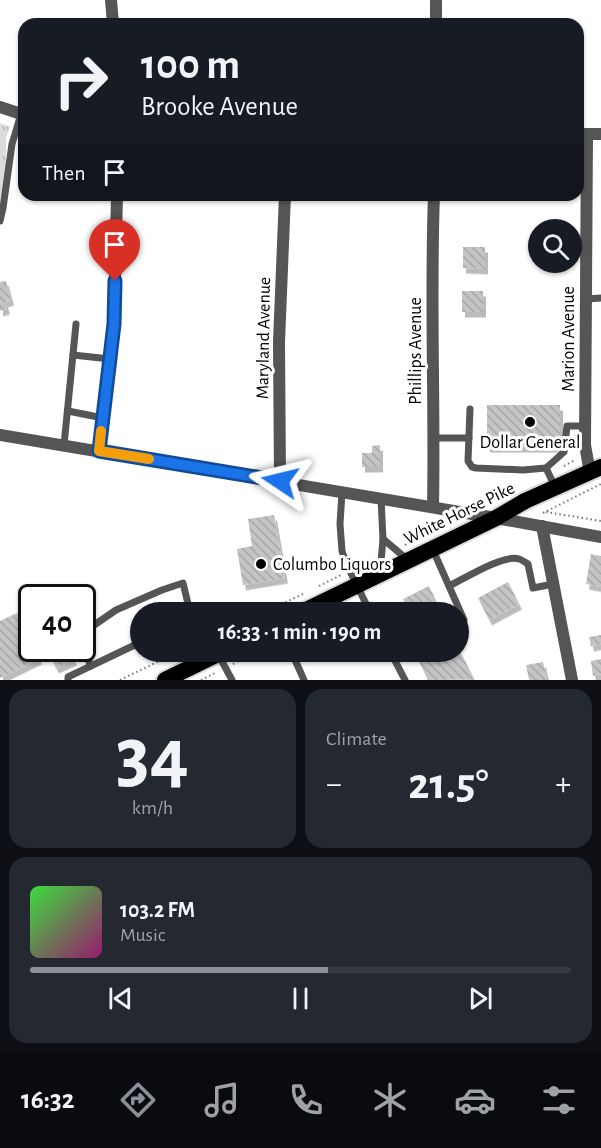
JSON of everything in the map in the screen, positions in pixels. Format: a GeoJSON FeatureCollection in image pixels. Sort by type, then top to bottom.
{"type":"FeatureCollection","features":[{"type":"Feature","properties":{"kind":"highway","name":"White Horse Pike"},"geometry":{"type":"LineString","coordinates":[[317,602],[353,578],[380,574],[402,555],[432,548],[496,518],[525,501],[550,476],[595,470]]}},
{"type":"Feature","properties":{"kind":"highway"},"geometry":{"type":"LineString","coordinates":[[165,680],[198,662]]}},
{"type":"Feature","properties":{"kind":"street"},"geometry":{"type":"LineString","coordinates":[[111,0],[112,18]]}},
{"type":"Feature","properties":{"kind":"street"},"geometry":{"type":"LineString","coordinates":[[436,0],[436,18]]}},
{"type":"Feature","properties":{"kind":"street"},"geometry":{"type":"LineString","coordinates":[[0,107],[18,113]]}},
{"type":"Feature","properties":{"kind":"street"},"geometry":{"type":"LineString","coordinates":[[584,134],[601,134]]}},
{"type":"Feature","properties":{"kind":"street"},"geometry":{"type":"LineString","coordinates":[[99,451],[114,324],[117,201]]}},
{"type":"Feature","properties":{"kind":"street","name":"Maryland Avenue"},"geometry":{"type":"LineString","coordinates":[[280,481],[279,342],[285,201]]}},
{"type":"Feature","properties":{"kind":"street","name":"Phillips Avenue"},"geometry":{"type":"LineString","coordinates":[[432,507],[434,201]]}},
{"type":"Feature","properties":{"kind":"street","name":"Marion Avenue"},"geometry":{"type":"LineString","coordinates":[[584,201],[586,450],[595,470]]}},
{"type":"Feature","properties":{"kind":"street"},"geometry":{"type":"LineString","coordinates":[[0,435],[601,537]]}},
{"type":"Feature","properties":{"kind":"street"},"geometry":{"type":"LineString","coordinates":[[542,526],[572,680]]}},
{"type":"Feature","properties":{"kind":"lane"},"geometry":{"type":"LineString","coordinates":[[0,221],[12,144],[18,126]]}},
{"type":"Feature","properties":{"kind":"lane"},"geometry":{"type":"LineString","coordinates":[[586,299],[601,298]]}},
{"type":"Feature","properties":{"kind":"lane"},"geometry":{"type":"LineString","coordinates":[[64,445],[76,324]]}},
{"type":"Feature","properties":{"kind":"lane"},"geometry":{"type":"LineString","coordinates":[[73,355],[110,359]]}},
{"type":"Feature","properties":{"kind":"lane"},"geometry":{"type":"LineString","coordinates":[[470,409],[468,461],[472,467],[477,468],[523,470],[550,476],[564,452],[567,426],[585,426]]}},
{"type":"Feature","properties":{"kind":"lane"},"geometry":{"type":"LineString","coordinates":[[68,411],[103,418]]}},
{"type":"Feature","properties":{"kind":"lane"},"geometry":{"type":"LineString","coordinates":[[434,438],[469,438]]}},
{"type":"Feature","properties":{"kind":"lane"},"geometry":{"type":"LineString","coordinates":[[342,492],[340,524],[342,551],[365,602]]}},
{"type":"Feature","properties":{"kind":"lane"},"geometry":{"type":"LineString","coordinates":[[380,574],[383,539],[381,498]]}},
{"type":"Feature","properties":{"kind":"lane"},"geometry":{"type":"LineString","coordinates":[[383,539],[402,555]]}},
{"type":"Feature","properties":{"kind":"lane"},"geometry":{"type":"LineString","coordinates":[[432,548],[456,602]]}},
{"type":"Feature","properties":{"kind":"lane"},"geometry":{"type":"LineString","coordinates":[[449,586],[509,559],[519,559],[528,564],[533,588],[553,584]]}},
{"type":"Feature","properties":{"kind":"lane"},"geometry":{"type":"LineString","coordinates":[[134,602],[183,583],[188,602]]}},
{"type":"Feature","properties":{"kind":"lane"},"geometry":{"type":"LineString","coordinates":[[96,624],[116,610],[130,604]]}},
{"type":"Feature","properties":{"kind":"lane"},"geometry":{"type":"LineString","coordinates":[[68,680],[68,677],[130,647]]}},
{"type":"Feature","properties":{"kind":"lane"},"geometry":{"type":"LineString","coordinates":[[89,662],[91,666]]}},
{"type":"Feature","properties":{"kind":"lane"},"geometry":{"type":"LineString","coordinates":[[220,662],[231,680]]}},
{"type":"Feature","properties":{"kind":"lane"},"geometry":{"type":"LineString","coordinates":[[296,662],[304,680]]}},
{"type":"Feature","properties":{"kind":"lane"},"geometry":{"type":"LineString","coordinates":[[396,662],[405,680]]}},
{"type":"Feature","properties":{"kind":"path"},"geometry":{"type":"LineString","coordinates":[[550,476],[577,459],[586,450]]}},
{"type":"Feature","properties":{"kind":"path"},"geometry":{"type":"LineString","coordinates":[[546,512],[601,521]]}},
{"type":"Feature","properties":{"kind":"path"},"geometry":{"type":"LineString","coordinates":[[402,555],[442,524],[468,513]]}},
{"type":"Feature","properties":{"kind":"path"},"geometry":{"type":"LineString","coordinates":[[313,589],[353,578],[382,555]]}},
{"type":"Feature","properties":{"kind":"path"},"geometry":{"type":"LineString","coordinates":[[287,602],[304,594]]}},
{"type":"Feature","properties":{"kind":"path"},"geometry":{"type":"LineString","coordinates":[[120,680],[157,662]]}},
{"type":"Feature","properties":{"kind":"green space"},"geometry":{"type":"Polygon","coordinates":[[[0,123],[10,127],[6,138],[6,167],[0,202],[0,123]]]}},
{"type":"Feature","properties":{"kind":"building"},"geometry":{"type":"Polygon","coordinates":[[[463,247],[485,247],[485,269],[463,268],[463,247]]]}},
{"type":"Feature","properties":{"kind":"building"},"geometry":{"type":"Polygon","coordinates":[[[6,281],[11,300],[5,302],[7,309],[0,311],[0,282],[6,281]]]}},
{"type":"Feature","properties":{"kind":"building"},"geometry":{"type":"Polygon","coordinates":[[[462,291],[483,291],[483,312],[462,312],[462,291]]]}},
{"type":"Feature","properties":{"kind":"building"},"geometry":{"type":"Polygon","coordinates":[[[487,405],[560,405],[560,447],[487,447],[487,405]]]}},
{"type":"Feature","properties":{"kind":"building"},"geometry":{"type":"Polygon","coordinates":[[[380,445],[380,467],[362,467],[362,453],[372,453],[372,446],[380,445]]]}},
{"type":"Feature","properties":{"kind":"building","name":"Columbo Liquors"},"geometry":{"type":"Polygon","coordinates":[[[274,515],[285,578],[243,585],[237,549],[252,546],[248,519],[274,515]]]}},
{"type":"Feature","properties":{"kind":"building"},"geometry":{"type":"Polygon","coordinates":[[[591,554],[601,556],[601,587],[586,584],[591,554]]]}},
{"type":"Feature","properties":{"kind":"building"},"geometry":{"type":"Polygon","coordinates":[[[508,582],[519,604],[489,620],[478,598],[508,582]]]}},
{"type":"Feature","properties":{"kind":"building"},"geometry":{"type":"Polygon","coordinates":[[[429,586],[436,602],[404,602],[403,599],[429,586]]]}},
{"type":"Feature","properties":{"kind":"building"},"geometry":{"type":"Polygon","coordinates":[[[17,613],[18,662],[33,662],[0,678],[0,621],[17,613]]]}},
{"type":"Feature","properties":{"kind":"building"},"geometry":{"type":"Polygon","coordinates":[[[601,635],[601,644],[591,646],[589,637],[601,635]]]}},
{"type":"Feature","properties":{"kind":"building"},"geometry":{"type":"Polygon","coordinates":[[[601,659],[601,674],[593,676],[591,661],[601,659]]]}},
{"type":"Feature","properties":{"kind":"building"},"geometry":{"type":"Polygon","coordinates":[[[53,662],[70,662],[56,668],[53,662]]]}},
{"type":"Feature","properties":{"kind":"building"},"geometry":{"type":"Polygon","coordinates":[[[419,662],[466,662],[474,679],[428,680],[419,662]]]}},
{"type":"Feature","properties":{"kind":"building"},"geometry":{"type":"Polygon","coordinates":[[[543,662],[547,680],[529,680],[526,665],[543,662]]]}},
{"type":"Feature","properties":{"kind":"slow traffic"},"geometry":{"type":"LineString","coordinates":[[101,431],[99,451],[149,459]]}},
{"type":"Feature","properties":{"kind":"place","name":"Dollar General"},"geometry":{"type":"Point","coordinates":[530,422]}},
{"type":"Feature","properties":{"kind":"place","name":"Columbo Liquors"},"geometry":{"type":"Point","coordinates":[261,564]}},
{"type":"Feature","properties":{"kind":"route"},"geometry":{"type":"LineString","coordinates":[[115,281],[114,324],[99,451],[280,481]]}}]}
